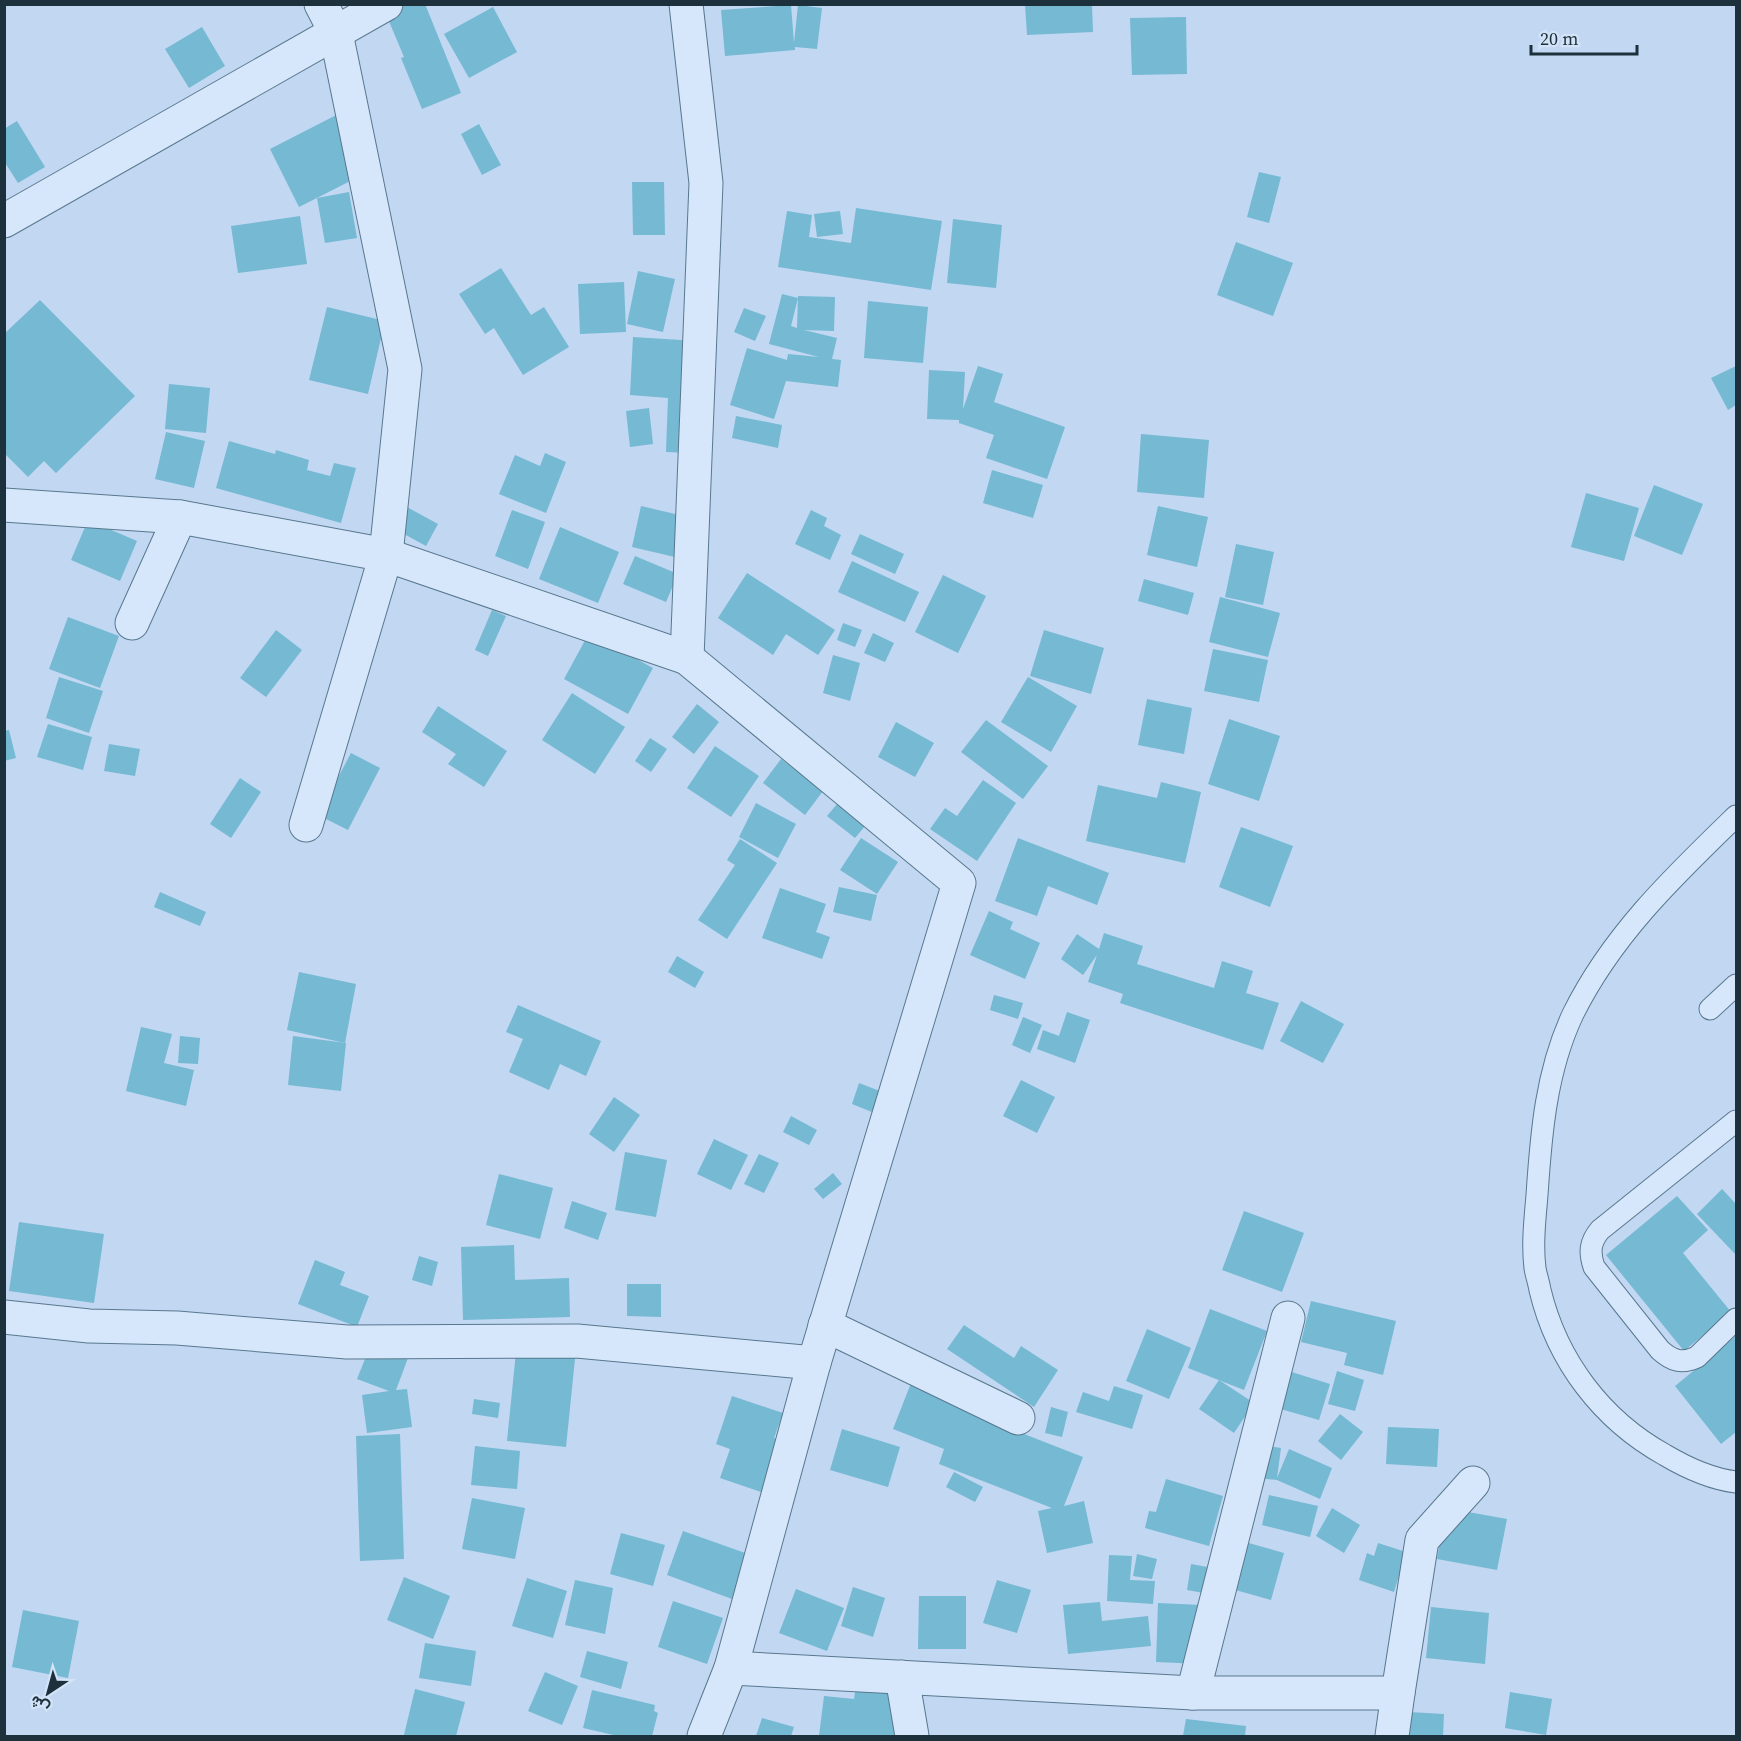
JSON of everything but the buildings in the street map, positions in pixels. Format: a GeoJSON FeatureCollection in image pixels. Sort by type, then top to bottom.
{"type":"FeatureCollection","features":[{"type":"Feature","properties":{"kind":"street"},"geometry":{"type":"LineString","coordinates":[[306,825],[386,555],[405,369],[336,33],[321,4]]}},
{"type":"Feature","properties":{"kind":"street"},"geometry":{"type":"LineString","coordinates":[[4,221],[386,4]]}},
{"type":"Feature","properties":{"kind":"street"},"geometry":{"type":"LineString","coordinates":[[686,4],[706,183],[687,658]]}},
{"type":"Feature","properties":{"kind":"street"},"geometry":{"type":"LineString","coordinates":[[4,505],[180,517],[386,555],[687,658],[959,883],[825,1325],[731,1668],[704,1737]]}},
{"type":"Feature","properties":{"kind":"street"},"geometry":{"type":"LineString","coordinates":[[132,623],[180,517]]}},
{"type":"Feature","properties":{"kind":"street"},"geometry":{"type":"LineString","coordinates":[[4,1317],[89,1326],[177,1328],[347,1342],[577,1341],[814,1363]]}},
{"type":"Feature","properties":{"kind":"street"},"geometry":{"type":"LineString","coordinates":[[1193,1694],[1288,1318]]}},
{"type":"Feature","properties":{"kind":"street"},"geometry":{"type":"LineString","coordinates":[[825,1325],[1018,1418]]}},
{"type":"Feature","properties":{"kind":"street"},"geometry":{"type":"LineString","coordinates":[[1392,1737],[1422,1540],[1473,1483]]}},
{"type":"Feature","properties":{"kind":"street"},"geometry":{"type":"LineString","coordinates":[[731,1668],[1193,1694],[1398,1694]]}},
{"type":"Feature","properties":{"kind":"street"},"geometry":{"type":"LineString","coordinates":[[902,1677],[912,1737]]}},
{"type":"Feature","properties":{"kind":"lane"},"geometry":{"type":"LineString","coordinates":[[1737,816],[1649,903],[1619,940],[1592,979],[1572,1016],[1557,1056],[1546,1097],[1540,1140],[1535,1268],[1545,1309],[1561,1348],[1583,1385],[1611,1417],[1644,1444],[1681,1465],[1721,1480],[1737,1482]]}},
{"type":"Feature","properties":{"kind":"lane"},"geometry":{"type":"LineString","coordinates":[[1710,1009],[1737,985]]}},
{"type":"Feature","properties":{"kind":"lane"},"geometry":{"type":"LineString","coordinates":[[1737,1121],[1599,1230],[1591,1244],[1590,1255],[1594,1267],[1668,1358],[1679,1362],[1697,1357],[1737,1319]]}}]}
